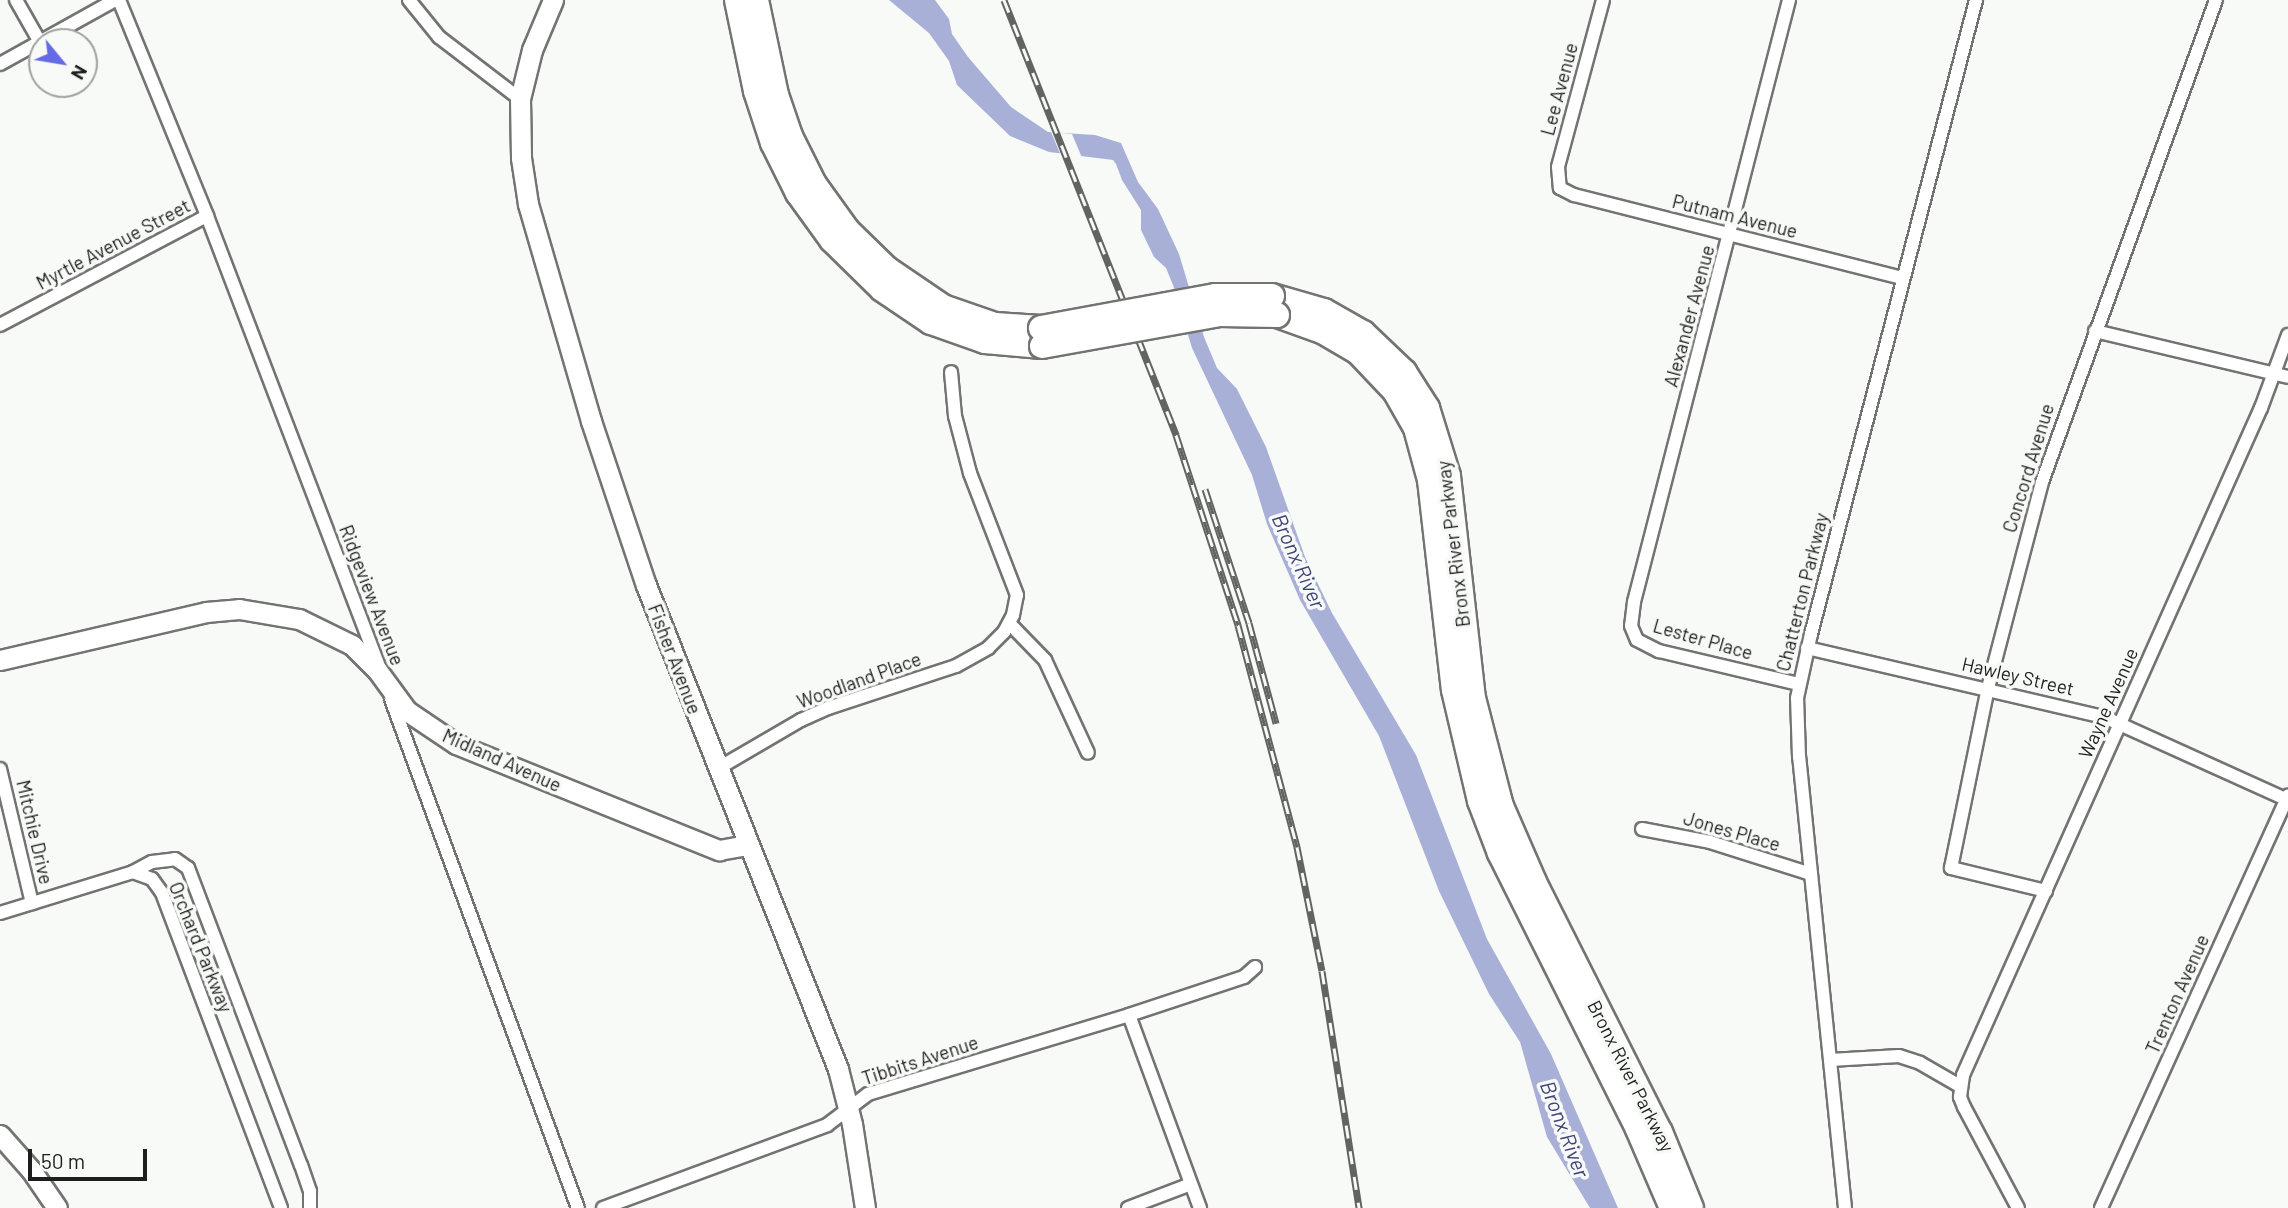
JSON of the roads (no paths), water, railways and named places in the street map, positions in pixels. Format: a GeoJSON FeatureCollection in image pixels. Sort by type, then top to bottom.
{"type":"FeatureCollection","features":[{"type":"Feature","properties":{"kind":"highway","name":"Bronx River Parkway"},"geometry":{"type":"LineString","coordinates":[[737,0],[756,91],[768,130],[792,181],[832,240],[882,289],[931,322],[985,341],[1247,313],[1274,306],[1324,311],[1363,333],[1399,366],[1427,408],[1448,475],[1469,672],[1497,793],[1534,882],[1660,1132],[1692,1208]]}},
{"type":"Feature","properties":{"kind":"highway","name":"Bronx River Parkway"},"geometry":{"type":"LineString","coordinates":[[756,0],[776,95],[790,136],[818,191],[848,230],[892,274],[943,307],[1041,337]]}},
{"type":"Feature","properties":{"kind":"highway","name":"Bronx River Parkway"},"geometry":{"type":"LineString","coordinates":[[1274,306],[1358,352],[1395,391],[1416,428],[1430,480],[1454,691],[1480,801],[1500,853],[1644,1141],[1672,1208]]}},
{"type":"Feature","properties":{"kind":"street"},"geometry":{"type":"LineString","coordinates":[[16,0],[32,28]]}},
{"type":"Feature","properties":{"kind":"street"},"geometry":{"type":"LineString","coordinates":[[66,28],[117,0]]}},
{"type":"Feature","properties":{"kind":"street","name":"Ridgeview Avenue"},"geometry":{"type":"LineString","coordinates":[[117,0],[207,216],[385,681],[578,1208]]}},
{"type":"Feature","properties":{"kind":"street"},"geometry":{"type":"LineString","coordinates":[[409,0],[439,37],[520,99]]}},
{"type":"Feature","properties":{"kind":"street","name":"Fisher Avenue"},"geometry":{"type":"LineString","coordinates":[[553,0],[530,59],[520,99],[521,158],[528,204],[591,421],[646,585],[838,1069],[848,1108],[865,1208]]}},
{"type":"Feature","properties":{"kind":"street","name":"Lee Avenue"},"geometry":{"type":"LineString","coordinates":[[1559,188],[1558,167],[1603,0]]}},
{"type":"Feature","properties":{"kind":"street","name":"Alexander Avenue"},"geometry":{"type":"LineString","coordinates":[[1637,640],[1631,626],[1634,602],[1789,0]]}},
{"type":"Feature","properties":{"kind":"street","name":"Chatterton Parkway"},"geometry":{"type":"LineString","coordinates":[[1845,1208],[1799,757],[1799,684],[1976,0]]}},
{"type":"Feature","properties":{"kind":"street","name":"Concord Avenue"},"geometry":{"type":"LineString","coordinates":[[2046,891],[1951,868],[1988,688],[2042,482],[2216,0]]}},
{"type":"Feature","properties":{"kind":"street"},"geometry":{"type":"LineString","coordinates":[[0,64],[28,49]]}},
{"type":"Feature","properties":{"kind":"street","name":"Putnam Avenue"},"geometry":{"type":"LineString","coordinates":[[1559,188],[1574,195],[1903,278]]}},
{"type":"Feature","properties":{"kind":"street","name":"Myrtle Avenue Street"},"geometry":{"type":"LineString","coordinates":[[0,326],[207,216]]}},
{"type":"Feature","properties":{"kind":"street"},"geometry":{"type":"LineString","coordinates":[[2095,331],[2288,377]]}},
{"type":"Feature","properties":{"kind":"street","name":"Wayne Avenue"},"geometry":{"type":"LineString","coordinates":[[1960,1086],[2274,374],[2288,335]]}},
{"type":"Feature","properties":{"kind":"street"},"geometry":{"type":"LineString","coordinates":[[951,372],[955,416],[970,473],[1017,595],[1009,623],[1045,660],[1088,753]]}},
{"type":"Feature","properties":{"kind":"street","name":"Midland Avenue"},"geometry":{"type":"LineString","coordinates":[[0,660],[206,612],[240,609],[299,619],[336,636],[365,656],[407,711],[474,752],[719,850],[748,845]]}},
{"type":"Feature","properties":{"kind":"street","name":"Woodland Place"},"geometry":{"type":"LineString","coordinates":[[717,769],[801,720],[828,708],[956,666],[988,648],[1009,623]]}},
{"type":"Feature","properties":{"kind":"street","name":"Lester Place"},"geometry":{"type":"LineString","coordinates":[[1637,640],[1660,651],[1799,684]]}},
{"type":"Feature","properties":{"kind":"street","name":"Hawley Street"},"geometry":{"type":"LineString","coordinates":[[1807,648],[2088,712],[2287,798]]}},
{"type":"Feature","properties":{"kind":"street","name":"Mitchie Drive"},"geometry":{"type":"LineString","coordinates":[[0,769],[32,903]]}},
{"type":"Feature","properties":{"kind":"street","name":"Trenton Avenue"},"geometry":{"type":"LineString","coordinates":[[2101,1208],[2287,798]]}},
{"type":"Feature","properties":{"kind":"street","name":"Jones Place"},"geometry":{"type":"LineString","coordinates":[[1642,829],[1710,842],[1811,874]]}},
{"type":"Feature","properties":{"kind":"street","name":"Orchard Parkway"},"geometry":{"type":"LineString","coordinates":[[134,872],[152,862],[175,859],[188,868],[193,876],[301,1165],[310,1191],[310,1208]]}},
{"type":"Feature","properties":{"kind":"street"},"geometry":{"type":"LineString","coordinates":[[0,913],[134,872]]}},
{"type":"Feature","properties":{"kind":"street","name":"Orchard Parkway"},"geometry":{"type":"LineString","coordinates":[[134,872],[152,879],[162,893],[281,1208]]}},
{"type":"Feature","properties":{"kind":"street","name":"Tibbits Avenue"},"geometry":{"type":"LineString","coordinates":[[603,1208],[827,1125],[868,1094],[1129,1015],[1244,977],[1255,967]]}},
{"type":"Feature","properties":{"kind":"street"},"geometry":{"type":"LineString","coordinates":[[1129,1015],[1200,1208]]}},
{"type":"Feature","properties":{"kind":"street"},"geometry":{"type":"LineString","coordinates":[[1830,1060],[1899,1056],[1920,1063],[1960,1086],[1964,1107],[2018,1208]]}},
{"type":"Feature","properties":{"kind":"street"},"geometry":{"type":"LineString","coordinates":[[0,1135],[32,1170],[57,1208]]}},
{"type":"Feature","properties":{"kind":"street"},"geometry":{"type":"LineString","coordinates":[[1128,1208],[1191,1184]]}},
{"type":"Feature","properties":{"kind":"water","name":"Bronx River"},"geometry":{"type":"Polygon","coordinates":[[[889,0],[935,0],[949,19],[952,34],[968,57],[1011,107],[1048,132],[1095,135],[1121,143],[1138,182],[1158,209],[1179,254],[1204,337],[1217,368],[1237,389],[1266,447],[1305,557],[1332,613],[1416,755],[1487,939],[1551,1054],[1618,1208],[1590,1208],[1547,1137],[1520,1042],[1489,994],[1439,891],[1379,736],[1300,600],[1267,524],[1252,475],[1192,348],[1166,268],[1154,257],[1141,230],[1141,210],[1122,180],[1116,164],[1113,160],[1049,152],[1010,136],[957,85],[949,61],[929,33],[889,0]]]}},
{"type":"Feature","properties":{"kind":"railway"},"geometry":{"type":"LineString","coordinates":[[1004,0],[1176,435],[1238,625],[1297,847],[1322,971],[1359,1208]]}},
{"type":"Feature","properties":{"kind":"railway"},"geometry":{"type":"LineString","coordinates":[[1205,489],[1249,623],[1276,723]]}}]}
